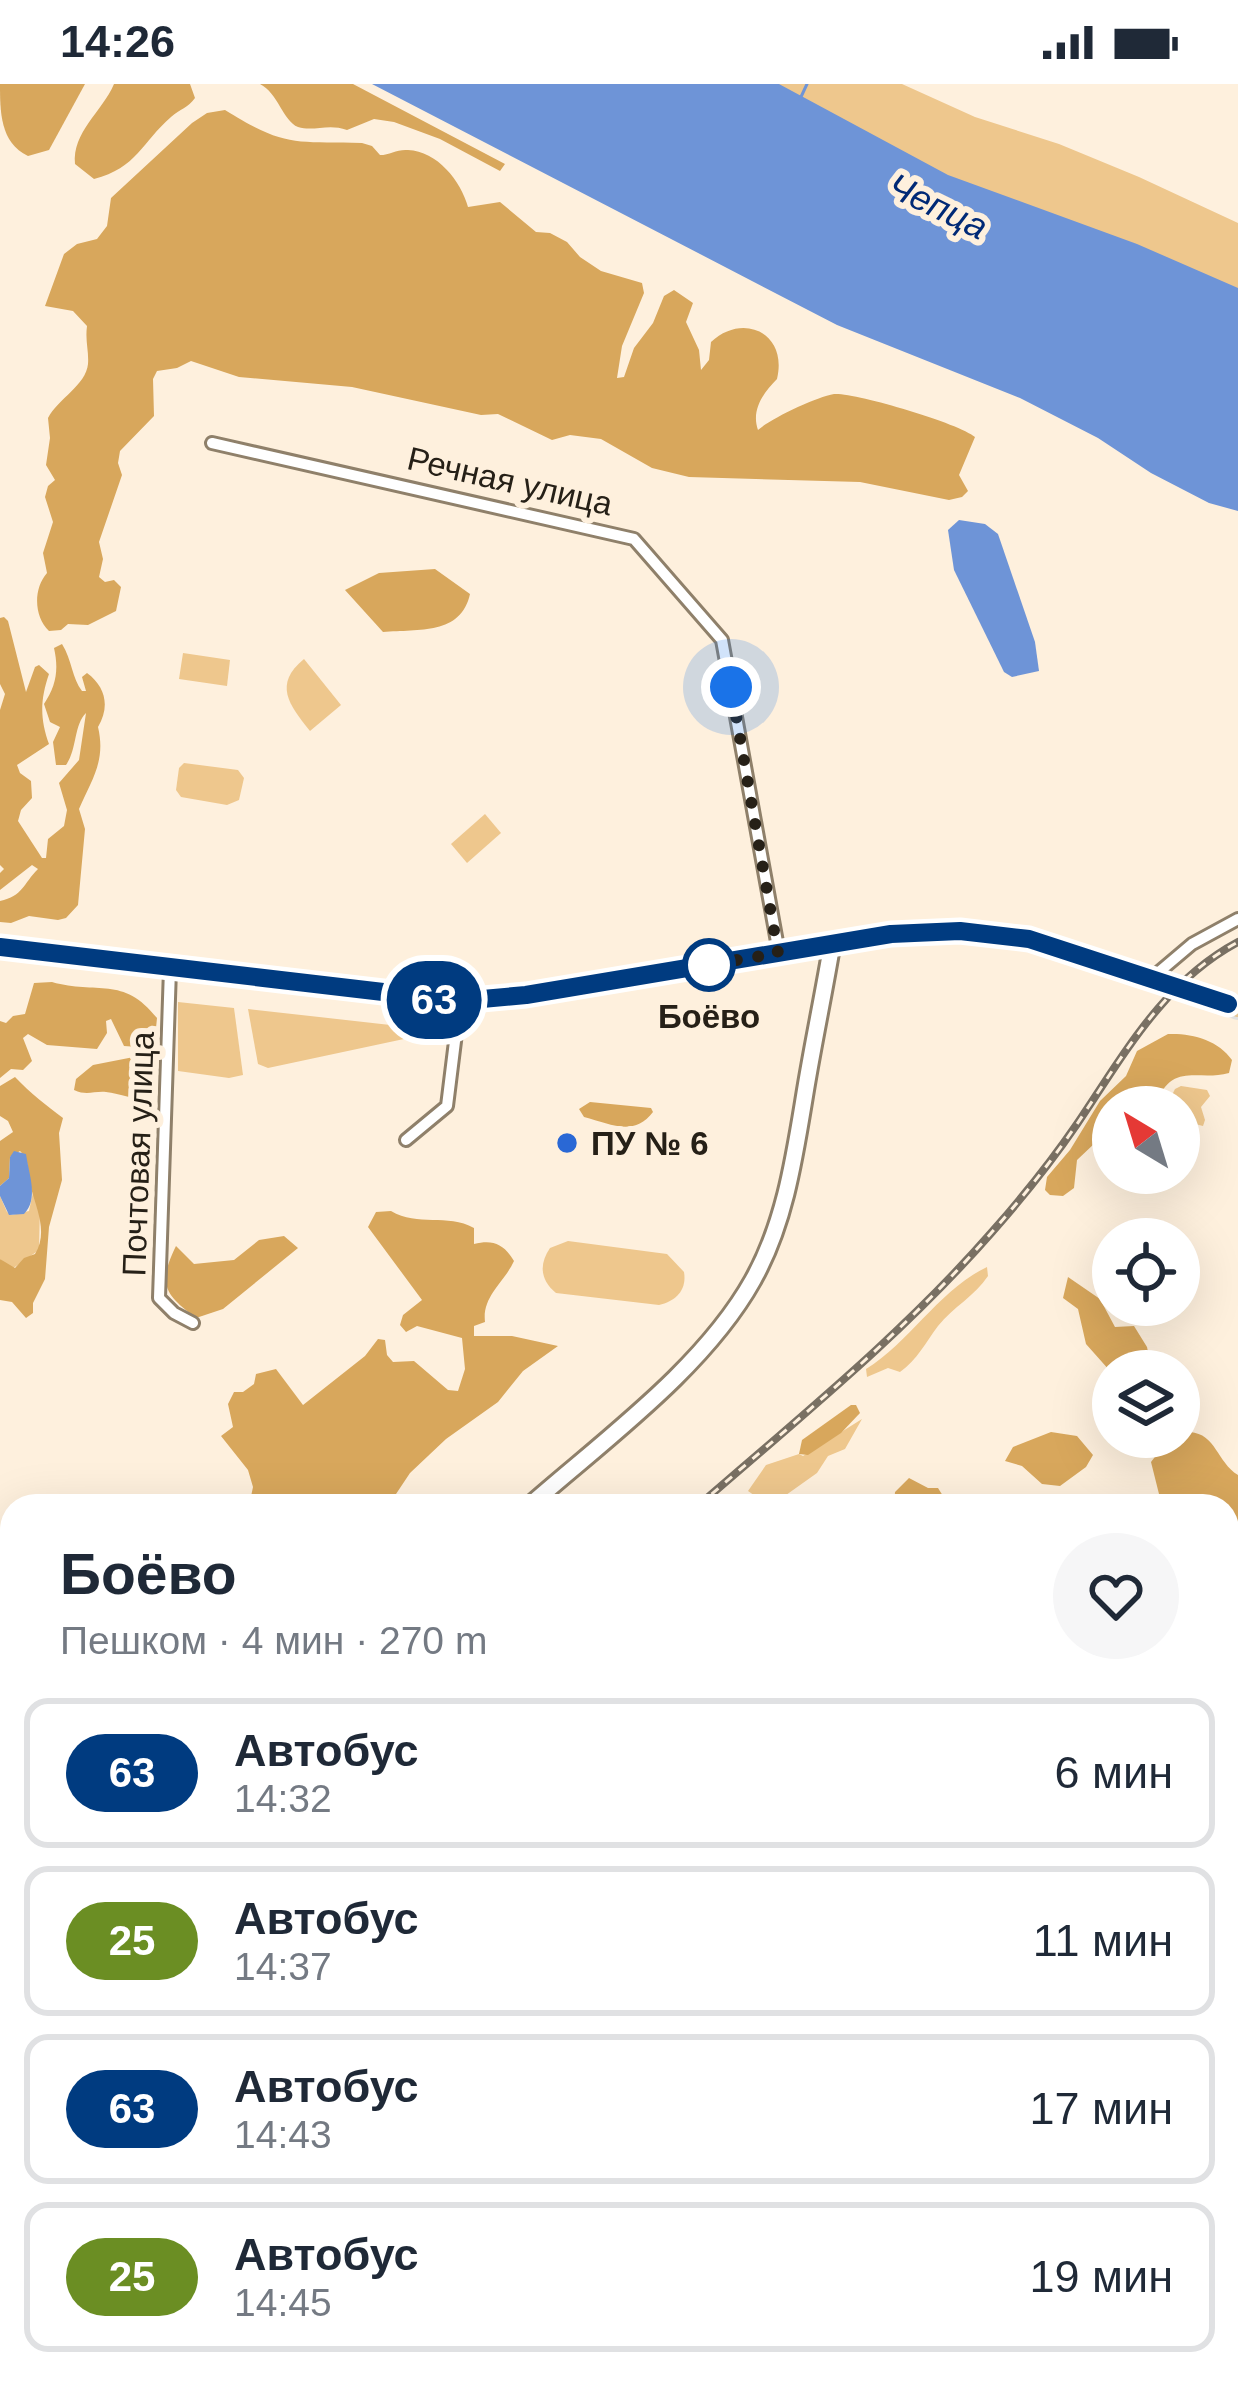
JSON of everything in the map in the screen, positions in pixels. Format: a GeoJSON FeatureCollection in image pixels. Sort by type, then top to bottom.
{"type":"FeatureCollection","features":[{"type":"Feature","properties":{"kind":"main road"},"geometry":{"type":"LineString","coordinates":[[0,947],[460,1001],[526,995],[891,934],[974,932],[1029,939],[1235,1005]]}},
{"type":"Feature","properties":{"kind":"main road"},"geometry":{"type":"LineString","coordinates":[[542,1494],[688,1364],[753,1281],[782,1212],[792,1170],[832,944]]}},
{"type":"Feature","properties":{"kind":"street","name":"Речная улица"},"geometry":{"type":"LineString","coordinates":[[212,443],[634,538],[722,640],[778,953]]}},
{"type":"Feature","properties":{"kind":"street"},"geometry":{"type":"LineString","coordinates":[[1153,977],[1192,944],[1238,919]]}},
{"type":"Feature","properties":{"kind":"street","name":"Почтовая улица"},"geometry":{"type":"LineString","coordinates":[[170,969],[169,1110],[159,1298],[194,1323]]}},
{"type":"Feature","properties":{"kind":"street"},"geometry":{"type":"LineString","coordinates":[[406,1140],[447,1106],[460,1001]]}},
{"type":"Feature","properties":{"kind":"shaded area"},"geometry":{"type":"Polygon","coordinates":[[[0,84],[85,84],[49,150],[28,156],[7,135],[0,84]]]}},
{"type":"Feature","properties":{"kind":"shaded area"},"geometry":{"type":"Polygon","coordinates":[[[114,84],[190,84],[195,98],[130,161],[94,179],[75,164],[75,153],[114,84]]]}},
{"type":"Feature","properties":{"kind":"shaded area"},"geometry":{"type":"Polygon","coordinates":[[[260,84],[353,84],[505,164],[500,171],[440,139],[394,122],[374,119],[347,130],[298,127],[260,84]]]}},
{"type":"Feature","properties":{"kind":"shaded area"},"geometry":{"type":"Polygon","coordinates":[[[773,84],[902,84],[975,117],[1139,177],[1238,223],[1238,293],[973,193],[773,84]]]}},
{"type":"Feature","properties":{"kind":"shaded area"},"geometry":{"type":"Polygon","coordinates":[[[225,110],[277,137],[362,143],[380,155],[404,150],[429,156],[454,178],[468,207],[500,202],[536,232],[567,242],[601,271],[642,283],[644,293],[622,346],[617,378],[624,377],[634,348],[653,323],[664,296],[674,290],[693,303],[686,322],[699,350],[701,370],[709,360],[711,342],[736,329],[760,332],[776,350],[777,379],[760,402],[758,430],[834,394],[906,409],[975,437],[959,475],[968,491],[949,500],[860,482],[689,477],[652,468],[601,439],[570,435],[552,440],[498,414],[481,415],[352,387],[239,377],[191,361],[157,371],[154,416],[120,451],[122,475],[99,542],[103,559],[99,577],[121,587],[116,611],[88,625],[68,624],[49,631],[37,603],[47,573],[43,553],[53,522],[45,497],[55,480],[46,465],[48,418],[82,379],[88,359],[87,326],[73,311],[45,306],[64,254],[77,244],[97,239],[107,226],[111,198],[192,123],[207,113],[225,110]]]}},
{"type":"Feature","properties":{"kind":"shaded area"},"geometry":{"type":"Polygon","coordinates":[[[435,569],[470,594],[458,617],[437,627],[383,632],[345,590],[379,573],[435,569]]]}},
{"type":"Feature","properties":{"kind":"shaded area"},"geometry":{"type":"Polygon","coordinates":[[[4,617],[26,692],[35,667],[49,674],[42,709],[49,744],[17,765],[31,781],[32,798],[18,821],[42,858],[46,858],[48,839],[64,826],[67,810],[59,783],[79,760],[86,713],[70,759],[66,765],[56,765],[53,742],[60,727],[50,722],[44,704],[55,678],[54,648],[62,644],[82,691],[86,691],[82,677],[87,673],[104,698],[98,727],[99,760],[79,809],[85,829],[78,905],[58,920],[29,916],[0,922],[0,901],[18,893],[38,869],[32,865],[0,890],[4,869],[0,865],[0,710],[5,694],[0,684],[0,618],[4,617]]]}},
{"type":"Feature","properties":{"kind":"shaded area"},"geometry":{"type":"Polygon","coordinates":[[[183,653],[230,660],[227,686],[179,679],[183,653]]]}},
{"type":"Feature","properties":{"kind":"shaded area"},"geometry":{"type":"Polygon","coordinates":[[[304,659],[341,705],[310,731],[291,703],[287,686],[294,668],[304,659]]]}},
{"type":"Feature","properties":{"kind":"shaded area"},"geometry":{"type":"Polygon","coordinates":[[[184,763],[238,770],[244,778],[239,800],[227,805],[181,797],[176,790],[184,763]]]}},
{"type":"Feature","properties":{"kind":"shaded area"},"geometry":{"type":"Polygon","coordinates":[[[485,814],[501,833],[467,863],[451,844],[485,814]]]}},
{"type":"Feature","properties":{"kind":"shaded area"},"geometry":{"type":"Polygon","coordinates":[[[34,983],[133,996],[157,1018],[155,1038],[138,1047],[124,1046],[111,1019],[106,1021],[107,1033],[97,1049],[47,1045],[28,1034],[23,1038],[32,1061],[23,1070],[11,1069],[0,1078],[0,1021],[25,1014],[34,983]]]}},
{"type":"Feature","properties":{"kind":"shaded area"},"geometry":{"type":"Polygon","coordinates":[[[178,1002],[234,1008],[243,1075],[229,1078],[178,1071],[178,1002]]]}},
{"type":"Feature","properties":{"kind":"shaded area"},"geometry":{"type":"Polygon","coordinates":[[[248,1009],[422,1031],[418,1036],[268,1068],[258,1064],[248,1009]]]}},
{"type":"Feature","properties":{"kind":"shaded area"},"geometry":{"type":"Polygon","coordinates":[[[1168,1034],[1212,1043],[1232,1060],[1229,1073],[1186,1076],[1166,1086],[1116,1086],[1126,1076],[1137,1051],[1168,1034]]]}},
{"type":"Feature","properties":{"kind":"shaded area"},"geometry":{"type":"Polygon","coordinates":[[[144,1055],[150,1058],[151,1097],[74,1090],[76,1079],[93,1065],[144,1055]]]}},
{"type":"Feature","properties":{"kind":"shaded area"},"geometry":{"type":"Polygon","coordinates":[[[15,1077],[63,1118],[59,1133],[62,1180],[49,1227],[45,1279],[33,1313],[26,1318],[12,1302],[0,1300],[0,1259],[15,1268],[35,1254],[41,1238],[27,1164],[20,1151],[10,1157],[9,1178],[0,1186],[0,1141],[13,1132],[0,1116],[0,1086],[15,1077]]]}},
{"type":"Feature","properties":{"kind":"shaded area"},"geometry":{"type":"Polygon","coordinates":[[[1200,1089],[1210,1096],[1201,1107],[1200,1125],[1200,1089]]]}},
{"type":"Feature","properties":{"kind":"shaded area"},"geometry":{"type":"Polygon","coordinates":[[[590,1102],[651,1108],[653,1112],[638,1124],[622,1127],[584,1117],[579,1109],[590,1102]]]}},
{"type":"Feature","properties":{"kind":"shaded area"},"geometry":{"type":"Polygon","coordinates":[[[1092,1114],[1092,1146],[1077,1160],[1074,1188],[1063,1196],[1050,1195],[1045,1190],[1047,1177],[1092,1114]]]}},
{"type":"Feature","properties":{"kind":"shaded area"},"geometry":{"type":"Polygon","coordinates":[[[33,1192],[40,1207],[39,1250],[12,1269],[0,1259],[0,1196],[12,1215],[29,1211],[33,1192]]]}},
{"type":"Feature","properties":{"kind":"shaded area"},"geometry":{"type":"Polygon","coordinates":[[[376,1212],[464,1224],[474,1228],[474,1244],[502,1247],[514,1261],[490,1297],[485,1322],[474,1326],[474,1336],[512,1336],[558,1346],[523,1371],[498,1402],[446,1439],[410,1473],[396,1494],[252,1494],[248,1470],[221,1436],[233,1427],[228,1404],[234,1392],[254,1384],[256,1374],[276,1369],[303,1405],[365,1356],[378,1339],[385,1340],[393,1362],[414,1361],[448,1390],[458,1391],[465,1369],[462,1338],[417,1326],[406,1332],[400,1325],[403,1315],[422,1300],[368,1227],[376,1212]]]}},
{"type":"Feature","properties":{"kind":"shaded area"},"geometry":{"type":"Polygon","coordinates":[[[284,1236],[298,1248],[223,1309],[196,1318],[167,1288],[167,1270],[176,1246],[194,1264],[234,1260],[259,1240],[284,1236]]]}},
{"type":"Feature","properties":{"kind":"shaded area"},"geometry":{"type":"Polygon","coordinates":[[[568,1241],[667,1254],[684,1272],[682,1289],[659,1305],[556,1293],[544,1277],[544,1260],[550,1248],[568,1241]]]}},
{"type":"Feature","properties":{"kind":"shaded area"},"geometry":{"type":"Polygon","coordinates":[[[987,1267],[983,1283],[944,1319],[906,1367],[867,1377],[866,1369],[954,1288],[987,1267]]]}},
{"type":"Feature","properties":{"kind":"shaded area"},"geometry":{"type":"Polygon","coordinates":[[[1068,1277],[1092,1294],[1092,1326],[1134,1326],[1148,1350],[1092,1351],[1078,1309],[1063,1298],[1068,1277]]]}},
{"type":"Feature","properties":{"kind":"shaded area"},"geometry":{"type":"Polygon","coordinates":[[[851,1405],[860,1413],[841,1433],[808,1455],[799,1454],[802,1440],[851,1405]]]}},
{"type":"Feature","properties":{"kind":"shaded area"},"geometry":{"type":"Polygon","coordinates":[[[862,1419],[845,1449],[828,1456],[817,1473],[787,1494],[748,1491],[766,1465],[803,1456],[862,1419]]]}},
{"type":"Feature","properties":{"kind":"shaded area"},"geometry":{"type":"Polygon","coordinates":[[[1051,1432],[1077,1436],[1092,1457],[1060,1486],[1042,1484],[1022,1466],[1005,1461],[1013,1447],[1051,1432]]]}},
{"type":"Feature","properties":{"kind":"shaded area"},"geometry":{"type":"Polygon","coordinates":[[[1200,1435],[1238,1475],[1238,1494],[1159,1494],[1154,1458],[1200,1458],[1200,1435]]]}},
{"type":"Feature","properties":{"kind":"shaded area"},"geometry":{"type":"Polygon","coordinates":[[[909,1478],[938,1488],[942,1494],[895,1494],[909,1478]]]}},
{"type":"Feature","properties":{"kind":"water","name":"Чепца"},"geometry":{"type":"Polygon","coordinates":[[[372,84],[779,84],[948,175],[1137,244],[1238,288],[1238,511],[1209,503],[1151,473],[1098,438],[1020,398],[837,325],[372,84]]]}},
{"type":"Feature","properties":{"kind":"water"},"geometry":{"type":"Polygon","coordinates":[[[959,520],[985,524],[998,534],[1035,642],[1039,671],[1012,677],[1004,672],[954,570],[948,530],[959,520]]]}},
{"type":"Feature","properties":{"kind":"water"},"geometry":{"type":"Polygon","coordinates":[[[14,1151],[26,1154],[32,1194],[24,1214],[9,1215],[0,1186],[9,1178],[14,1151]]]}},
{"type":"Feature","properties":{"kind":"waterway"},"geometry":{"type":"LineString","coordinates":[[800,99],[807,84]]}},
{"type":"Feature","properties":{"kind":"railway"},"geometry":{"type":"LineString","coordinates":[[712,1494],[850,1374],[958,1269],[1047,1166],[1166,999],[1238,942]]}},
{"type":"Feature","properties":{"kind":"bus line","name":"63"},"geometry":{"type":"LineString","coordinates":[[0,947],[460,1001],[526,995],[891,934],[974,932],[1029,939],[1228,1004]]}},
{"type":"Feature","properties":{"kind":"place","name":"Боёво"},"geometry":{"type":"Point","coordinates":[709,965]}},
{"type":"Feature","properties":{"kind":"place","name":"ПУ № 6"},"geometry":{"type":"Point","coordinates":[567,1143]}},
{"type":"Feature","properties":{"kind":"route"},"geometry":{"type":"LineString","coordinates":[[709,965],[691,968],[778,953],[731,687]]}}]}
